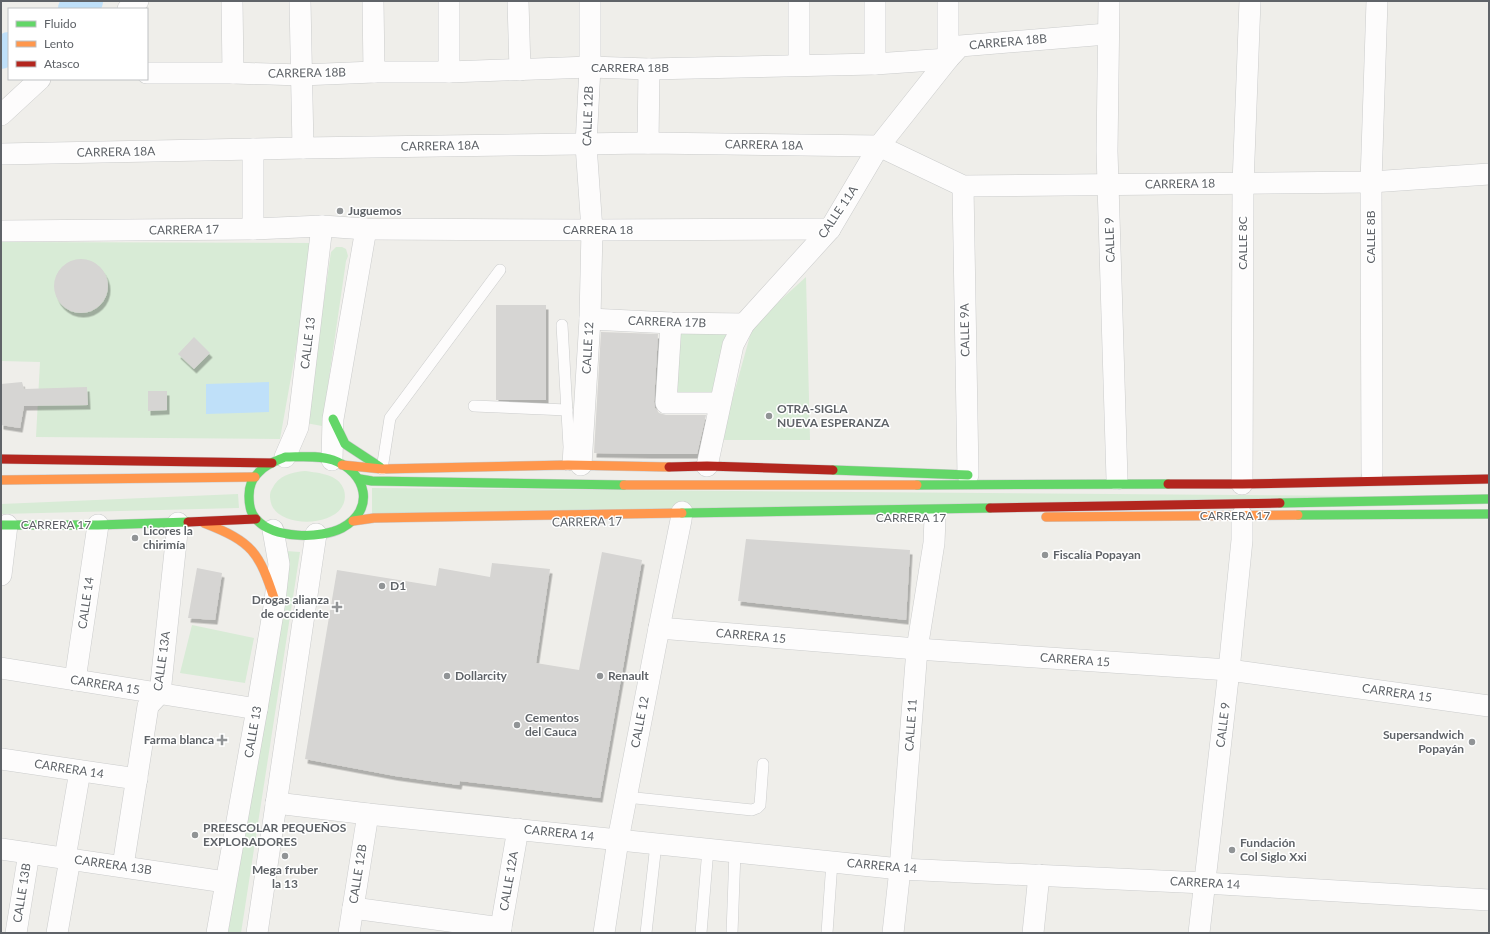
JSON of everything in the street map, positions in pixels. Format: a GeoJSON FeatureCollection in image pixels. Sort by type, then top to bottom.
{"type":"FeatureCollection","features":[{"type":"Feature","properties":{"kind":"main road"},"geometry":{"type":"LineString","coordinates":[[333,419],[345,444],[356,452],[370,459],[382,469]]}},
{"type":"Feature","properties":{"kind":"main road"},"geometry":{"type":"LineString","coordinates":[[1,459],[278,460],[315,457],[382,469],[574,465],[649,467],[708,466],[972,475]]}},
{"type":"Feature","properties":{"kind":"main road"},"geometry":{"type":"LineString","coordinates":[[278,460],[262,469],[255,477],[250,485],[248,495],[249,505],[264,524],[297,535],[324,533],[343,528],[353,521],[362,508],[364,492],[360,480],[353,471],[337,462]]}},
{"type":"Feature","properties":{"kind":"main road"},"geometry":{"type":"LineString","coordinates":[[646,485],[649,467]]}},
{"type":"Feature","properties":{"kind":"main road"},"geometry":{"type":"LineString","coordinates":[[999,475],[1117,479],[1242,480],[1372,473],[1489,471]]}},
{"type":"Feature","properties":{"kind":"main road"},"geometry":{"type":"LineString","coordinates":[[1,480],[255,477]]}},
{"type":"Feature","properties":{"kind":"main road"},"geometry":{"type":"LineString","coordinates":[[360,480],[646,485],[1489,479]]}},
{"type":"Feature","properties":{"kind":"main road","name":"CARRERA 17"},"geometry":{"type":"LineString","coordinates":[[324,533],[388,526],[681,516],[1489,499]]}},
{"type":"Feature","properties":{"kind":"main road","name":"CARRERA 17"},"geometry":{"type":"LineString","coordinates":[[1037,517],[1489,514]]}},
{"type":"Feature","properties":{"kind":"main road","name":"CARRERA 17"},"geometry":{"type":"LineString","coordinates":[[353,521],[374,518],[681,516],[943,518]]}},
{"type":"Feature","properties":{"kind":"main road"},"geometry":{"type":"LineString","coordinates":[[199,521],[226,531],[248,546],[257,558],[266,575],[274,601]]}},
{"type":"Feature","properties":{"kind":"main road","name":"CARRERA 17"},"geometry":{"type":"LineString","coordinates":[[4,525],[98,525],[199,521],[264,524]]}},
{"type":"Feature","properties":{"kind":"street"},"geometry":{"type":"LineString","coordinates":[[129,8],[138,1]]}},
{"type":"Feature","properties":{"kind":"street"},"geometry":{"type":"LineString","coordinates":[[232,1],[233,73]]}},
{"type":"Feature","properties":{"kind":"street"},"geometry":{"type":"LineString","coordinates":[[300,1],[303,148]]}},
{"type":"Feature","properties":{"kind":"street"},"geometry":{"type":"LineString","coordinates":[[373,1],[374,72]]}},
{"type":"Feature","properties":{"kind":"street"},"geometry":{"type":"LineString","coordinates":[[449,1],[449,72]]}},
{"type":"Feature","properties":{"kind":"street"},"geometry":{"type":"LineString","coordinates":[[518,1],[520,70]]}},
{"type":"Feature","properties":{"kind":"street","name":"CALLE 12B"},"geometry":{"type":"LineString","coordinates":[[590,1],[590,68],[586,145],[592,230]]}},
{"type":"Feature","properties":{"kind":"street"},"geometry":{"type":"LineString","coordinates":[[799,1],[799,65]]}},
{"type":"Feature","properties":{"kind":"street"},"geometry":{"type":"LineString","coordinates":[[875,1],[875,64]]}},
{"type":"Feature","properties":{"kind":"street"},"geometry":{"type":"LineString","coordinates":[[948,1],[948,59]]}},
{"type":"Feature","properties":{"kind":"street","name":"CALLE 9"},"geometry":{"type":"LineString","coordinates":[[1109,1],[1107,34],[1107,151],[1117,479]]}},
{"type":"Feature","properties":{"kind":"street","name":"CALLE 8C"},"geometry":{"type":"LineString","coordinates":[[1242,480],[1243,184],[1250,1]]}},
{"type":"Feature","properties":{"kind":"street","name":"CALLE 8B"},"geometry":{"type":"LineString","coordinates":[[1372,473],[1370,182],[1377,1]]}},
{"type":"Feature","properties":{"kind":"street","name":"CARRERA 18B"},"geometry":{"type":"LineString","coordinates":[[148,73],[301,75],[374,72],[449,72],[590,68],[650,69],[875,64],[948,59],[960,46],[1107,34]]}},
{"type":"Feature","properties":{"kind":"street","name":"CALLE 11A"},"geometry":{"type":"LineString","coordinates":[[708,466],[733,345],[744,324],[830,229],[880,146],[948,59]]}},
{"type":"Feature","properties":{"kind":"street"},"geometry":{"type":"LineString","coordinates":[[648,143],[650,69]]}},
{"type":"Feature","properties":{"kind":"street"},"geometry":{"type":"LineString","coordinates":[[1,115],[39,80]]}},
{"type":"Feature","properties":{"kind":"street","name":"CARRERA 18A"},"geometry":{"type":"LineString","coordinates":[[1,154],[648,143],[880,146]]}},
{"type":"Feature","properties":{"kind":"street","name":"CARRERA 18"},"geometry":{"type":"LineString","coordinates":[[880,146],[963,186],[1370,182],[1489,174]]}},
{"type":"Feature","properties":{"kind":"street"},"geometry":{"type":"LineString","coordinates":[[253,149],[253,229]]}},
{"type":"Feature","properties":{"kind":"street","name":"CALLE 9A"},"geometry":{"type":"LineString","coordinates":[[963,186],[972,475]]}},
{"type":"Feature","properties":{"kind":"street","name":"CARRERA 17"},"geometry":{"type":"LineString","coordinates":[[1,231],[253,229],[322,226],[366,229]]}},
{"type":"Feature","properties":{"kind":"street","name":"CALLE 13"},"geometry":{"type":"LineString","coordinates":[[278,460],[298,427],[322,226]]}},
{"type":"Feature","properties":{"kind":"street"},"geometry":{"type":"LineString","coordinates":[[337,462],[333,419],[366,229]]}},
{"type":"Feature","properties":{"kind":"street","name":"CARRERA 18"},"geometry":{"type":"LineString","coordinates":[[366,229],[830,229]]}},
{"type":"Feature","properties":{"kind":"street","name":"CALLE 12"},"geometry":{"type":"LineString","coordinates":[[574,465],[590,319],[592,230]]}},
{"type":"Feature","properties":{"kind":"street","name":"CARRERA 17B"},"geometry":{"type":"LineString","coordinates":[[590,319],[671,323],[744,324]]}},
{"type":"Feature","properties":{"kind":"street"},"geometry":{"type":"LineString","coordinates":[[671,323],[666,403],[720,403]]}},
{"type":"Feature","properties":{"kind":"street","name":"CALLE 12"},"geometry":{"type":"LineString","coordinates":[[604,933],[618,840],[681,516]]}},
{"type":"Feature","properties":{"kind":"street","name":"CALLE 9"},"geometry":{"type":"LineString","coordinates":[[1199,933],[1229,670],[1242,540],[1242,516]]}},
{"type":"Feature","properties":{"kind":"street","name":"CALLE 11"},"geometry":{"type":"LineString","coordinates":[[893,933],[900,869],[917,649],[934,543],[943,518]]}},
{"type":"Feature","properties":{"kind":"street","name":"CALLE 13A"},"geometry":{"type":"LineString","coordinates":[[123,866],[148,706],[160,693],[178,523]]}},
{"type":"Feature","properties":{"kind":"street","name":"CALLE 13"},"geometry":{"type":"LineString","coordinates":[[217,933],[257,709],[279,564],[264,524]]}},
{"type":"Feature","properties":{"kind":"street"},"geometry":{"type":"LineString","coordinates":[[1,575],[4,525]]}},
{"type":"Feature","properties":{"kind":"street","name":"CALLE 14"},"geometry":{"type":"LineString","coordinates":[[75,680],[98,525]]}},
{"type":"Feature","properties":{"kind":"street"},"geometry":{"type":"LineString","coordinates":[[257,933],[276,803],[324,533]]}},
{"type":"Feature","properties":{"kind":"street","name":"CARRERA 15"},"geometry":{"type":"LineString","coordinates":[[658,628],[917,649],[1229,670],[1489,706]]}},
{"type":"Feature","properties":{"kind":"street","name":"CARRERA 15"},"geometry":{"type":"LineString","coordinates":[[1,668],[257,709]]}},
{"type":"Feature","properties":{"kind":"street","name":"CARRERA 14"},"geometry":{"type":"LineString","coordinates":[[1,759],[137,779]]}},
{"type":"Feature","properties":{"kind":"street"},"geometry":{"type":"LineString","coordinates":[[57,933],[80,770]]}},
{"type":"Feature","properties":{"kind":"street","name":"CARRERA 14"},"geometry":{"type":"LineString","coordinates":[[276,803],[368,814],[900,869],[1204,883],[1489,900]]}},
{"type":"Feature","properties":{"kind":"street","name":"CALLE 12B"},"geometry":{"type":"LineString","coordinates":[[349,933],[368,814]]}},
{"type":"Feature","properties":{"kind":"street","name":"CALLE 12A"},"geometry":{"type":"LineString","coordinates":[[500,931],[518,829]]}},
{"type":"Feature","properties":{"kind":"street","name":"CARRERA 13B"},"geometry":{"type":"LineString","coordinates":[[1,849],[225,882]]}},
{"type":"Feature","properties":{"kind":"street","name":"CALLE 13B"},"geometry":{"type":"LineString","coordinates":[[16,933],[29,853]]}},
{"type":"Feature","properties":{"kind":"street"},"geometry":{"type":"LineString","coordinates":[[1034,933],[1039,875]]}},
{"type":"Feature","properties":{"kind":"street"},"geometry":{"type":"LineString","coordinates":[[353,908],[500,931]]}},
{"type":"Feature","properties":{"kind":"lane"},"geometry":{"type":"LineString","coordinates":[[382,469],[390,418],[500,270]]}},
{"type":"Feature","properties":{"kind":"lane"},"geometry":{"type":"LineString","coordinates":[[562,325],[569,447],[574,465]]}},
{"type":"Feature","properties":{"kind":"lane"},"geometry":{"type":"LineString","coordinates":[[474,406],[567,410]]}},
{"type":"Feature","properties":{"kind":"lane"},"geometry":{"type":"LineString","coordinates":[[626,797],[752,810],[760,805],[763,764]]}},
{"type":"Feature","properties":{"kind":"lane"},"geometry":{"type":"LineString","coordinates":[[646,933],[656,844]]}},
{"type":"Feature","properties":{"kind":"lane"},"geometry":{"type":"LineString","coordinates":[[701,933],[708,849]]}},
{"type":"Feature","properties":{"kind":"lane"},"geometry":{"type":"LineString","coordinates":[[732,933],[735,852]]}},
{"type":"Feature","properties":{"kind":"lane"},"geometry":{"type":"LineString","coordinates":[[827,933],[832,862]]}},
{"type":"Feature","properties":{"kind":"green space"},"geometry":{"type":"Polygon","coordinates":[[[1,242],[315,243],[280,439],[36,437],[40,362],[1,361],[1,242]]]}},
{"type":"Feature","properties":{"kind":"green space"},"geometry":{"type":"Polygon","coordinates":[[[336,247],[346,249],[348,256],[346,261],[322,426],[306,423],[331,252],[336,247]]]}},
{"type":"Feature","properties":{"kind":"green space"},"geometry":{"type":"Polygon","coordinates":[[[806,277],[810,440],[721,440],[753,325],[806,277]]]}},
{"type":"Feature","properties":{"kind":"green space"},"geometry":{"type":"Polygon","coordinates":[[[677,330],[730,331],[713,396],[674,397],[677,330]]]}},
{"type":"Feature","properties":{"kind":"green space"},"geometry":{"type":"Polygon","coordinates":[[[305,471],[328,475],[338,481],[344,490],[344,502],[338,512],[327,518],[314,521],[300,521],[287,518],[277,512],[271,503],[270,492],[281,478],[295,472],[305,471]]]}},
{"type":"Feature","properties":{"kind":"green space"},"geometry":{"type":"Polygon","coordinates":[[[372,488],[1489,497],[372,514],[372,488]]]}},
{"type":"Feature","properties":{"kind":"green space"},"geometry":{"type":"Polygon","coordinates":[[[238,494],[239,508],[1,514],[1,504],[238,494]]]}},
{"type":"Feature","properties":{"kind":"green space"},"geometry":{"type":"Polygon","coordinates":[[[286,551],[300,552],[241,933],[228,933],[286,551]]]}},
{"type":"Feature","properties":{"kind":"green space"},"geometry":{"type":"Polygon","coordinates":[[[192,625],[254,638],[245,683],[180,673],[192,625]]]}},
{"type":"Feature","properties":{"kind":"water"},"geometry":{"type":"Polygon","coordinates":[[[269,382],[269,412],[206,414],[206,384],[269,382]]]}},
{"type":"Feature","properties":{"kind":"building"},"geometry":{"type":"Polygon","coordinates":[[[81,259],[91,261],[100,267],[106,276],[108,286],[106,296],[100,305],[91,311],[81,313],[71,311],[62,305],[56,296],[54,286],[56,276],[62,267],[71,261],[81,259]]]}},
{"type":"Feature","properties":{"kind":"building"},"geometry":{"type":"Polygon","coordinates":[[[496,305],[546,305],[546,400],[496,400],[496,305]]]}},
{"type":"Feature","properties":{"kind":"building"},"geometry":{"type":"Polygon","coordinates":[[[601,332],[658,334],[654,402],[655,408],[659,413],[666,415],[706,415],[697,454],[594,453],[601,332]]]}},
{"type":"Feature","properties":{"kind":"building"},"geometry":{"type":"Polygon","coordinates":[[[194,337],[210,353],[194,369],[178,354],[194,337]]]}},
{"type":"Feature","properties":{"kind":"building"},"geometry":{"type":"Polygon","coordinates":[[[22,382],[24,389],[87,387],[88,405],[24,406],[20,428],[1,425],[1,384],[22,382]]]}},
{"type":"Feature","properties":{"kind":"building"},"geometry":{"type":"Polygon","coordinates":[[[148,391],[167,391],[167,410],[148,411],[148,391]]]}},
{"type":"Feature","properties":{"kind":"building"},"geometry":{"type":"Polygon","coordinates":[[[746,539],[910,550],[906,620],[738,601],[746,539]]]}},
{"type":"Feature","properties":{"kind":"building"},"geometry":{"type":"Polygon","coordinates":[[[602,552],[642,560],[600,798],[460,781],[459,785],[395,776],[305,759],[337,570],[436,586],[439,568],[490,577],[492,563],[550,569],[536,663],[579,670],[602,552]]]}},
{"type":"Feature","properties":{"kind":"building"},"geometry":{"type":"Polygon","coordinates":[[[197,568],[222,573],[215,620],[188,618],[197,568]]]}},
{"type":"Feature","properties":{"kind":"waterway"},"geometry":{"type":"LineString","coordinates":[[76,8],[87,1]]}},
{"type":"Feature","properties":{"kind":"waterway"},"geometry":{"type":"LineString","coordinates":[[1,53],[8,49]]}},
{"type":"Feature","properties":{"kind":"traffic: fast"},"geometry":{"type":"LineString","coordinates":[[333,419],[345,444],[380,467]]}},
{"type":"Feature","properties":{"kind":"traffic: fast"},"geometry":{"type":"LineString","coordinates":[[285,457],[327,458],[345,466],[354,473],[360,482],[363,492],[363,502],[360,511],[353,520],[342,528],[333,532],[298,535],[285,534],[274,530],[264,526],[256,519],[252,512],[249,499],[251,483],[257,474],[265,467],[285,457]]}},
{"type":"Feature","properties":{"kind":"traffic: fast"},"geometry":{"type":"LineString","coordinates":[[833,470],[968,475]]}},
{"type":"Feature","properties":{"kind":"traffic: fast"},"geometry":{"type":"LineString","coordinates":[[360,479],[372,481],[624,485]]}},
{"type":"Feature","properties":{"kind":"traffic: fast"},"geometry":{"type":"LineString","coordinates":[[917,485],[1168,484]]}},
{"type":"Feature","properties":{"kind":"traffic: fast"},"geometry":{"type":"LineString","coordinates":[[1280,503],[1489,499]]}},
{"type":"Feature","properties":{"kind":"traffic: fast"},"geometry":{"type":"LineString","coordinates":[[682,513],[990,508]]}},
{"type":"Feature","properties":{"kind":"traffic: fast"},"geometry":{"type":"LineString","coordinates":[[1298,515],[1489,514]]}},
{"type":"Feature","properties":{"kind":"traffic: fast"},"geometry":{"type":"LineString","coordinates":[[1,525],[98,525],[188,522]]}},
{"type":"Feature","properties":{"kind":"traffic: slow"},"geometry":{"type":"LineString","coordinates":[[342,465],[382,469],[568,465],[669,467]]}},
{"type":"Feature","properties":{"kind":"traffic: slow"},"geometry":{"type":"LineString","coordinates":[[1,480],[255,477]]}},
{"type":"Feature","properties":{"kind":"traffic: slow"},"geometry":{"type":"LineString","coordinates":[[624,485],[917,485]]}},
{"type":"Feature","properties":{"kind":"traffic: slow"},"geometry":{"type":"LineString","coordinates":[[353,521],[374,518],[682,513]]}},
{"type":"Feature","properties":{"kind":"traffic: slow"},"geometry":{"type":"LineString","coordinates":[[1046,517],[1298,515]]}},
{"type":"Feature","properties":{"kind":"traffic: slow"},"geometry":{"type":"LineString","coordinates":[[204,523],[234,536],[252,551],[264,571],[275,601]]}},
{"type":"Feature","properties":{"kind":"traffic: jam"},"geometry":{"type":"LineString","coordinates":[[1,459],[272,463]]}},
{"type":"Feature","properties":{"kind":"traffic: jam"},"geometry":{"type":"LineString","coordinates":[[669,467],[707,466],[833,470]]}},
{"type":"Feature","properties":{"kind":"traffic: jam"},"geometry":{"type":"LineString","coordinates":[[1168,484],[1489,479]]}},
{"type":"Feature","properties":{"kind":"traffic: jam"},"geometry":{"type":"LineString","coordinates":[[990,508],[1280,503]]}},
{"type":"Feature","properties":{"kind":"traffic: jam"},"geometry":{"type":"LineString","coordinates":[[188,522],[256,519]]}},
{"type":"Feature","properties":{"kind":"place","name":"Juguemos"},"geometry":{"type":"Point","coordinates":[340,211]}},
{"type":"Feature","properties":{"kind":"place","name":"OTRA-SIGLA NUEVA ESPERANZA"},"geometry":{"type":"Point","coordinates":[769,416]}},
{"type":"Feature","properties":{"kind":"place","name":"Licores la chirimía"},"geometry":{"type":"Point","coordinates":[135,538]}},
{"type":"Feature","properties":{"kind":"place","name":"Fiscalía Popayan"},"geometry":{"type":"Point","coordinates":[1045,555]}},
{"type":"Feature","properties":{"kind":"place","name":"D1"},"geometry":{"type":"Point","coordinates":[382,586]}},
{"type":"Feature","properties":{"kind":"place","name":"Drogas alianza de occidente"},"geometry":{"type":"Point","coordinates":[337,607]}},
{"type":"Feature","properties":{"kind":"place","name":"Dollarcity"},"geometry":{"type":"Point","coordinates":[447,676]}},
{"type":"Feature","properties":{"kind":"place","name":"Renault"},"geometry":{"type":"Point","coordinates":[600,676]}},
{"type":"Feature","properties":{"kind":"place","name":"Cementos del Cauca"},"geometry":{"type":"Point","coordinates":[517,725]}},
{"type":"Feature","properties":{"kind":"place","name":"Farma blanca"},"geometry":{"type":"Point","coordinates":[222,740]}},
{"type":"Feature","properties":{"kind":"place","name":"Supersandwich Popayán"},"geometry":{"type":"Point","coordinates":[1472,742]}},
{"type":"Feature","properties":{"kind":"place","name":"PREESCOLAR PEQUEÑOS EXPLORADORES"},"geometry":{"type":"Point","coordinates":[195,835]}},
{"type":"Feature","properties":{"kind":"place","name":"Fundación Col Siglo Xxi"},"geometry":{"type":"Point","coordinates":[1232,850]}},
{"type":"Feature","properties":{"kind":"place","name":"Mega fruber la 13"},"geometry":{"type":"Point","coordinates":[285,856]}}]}
